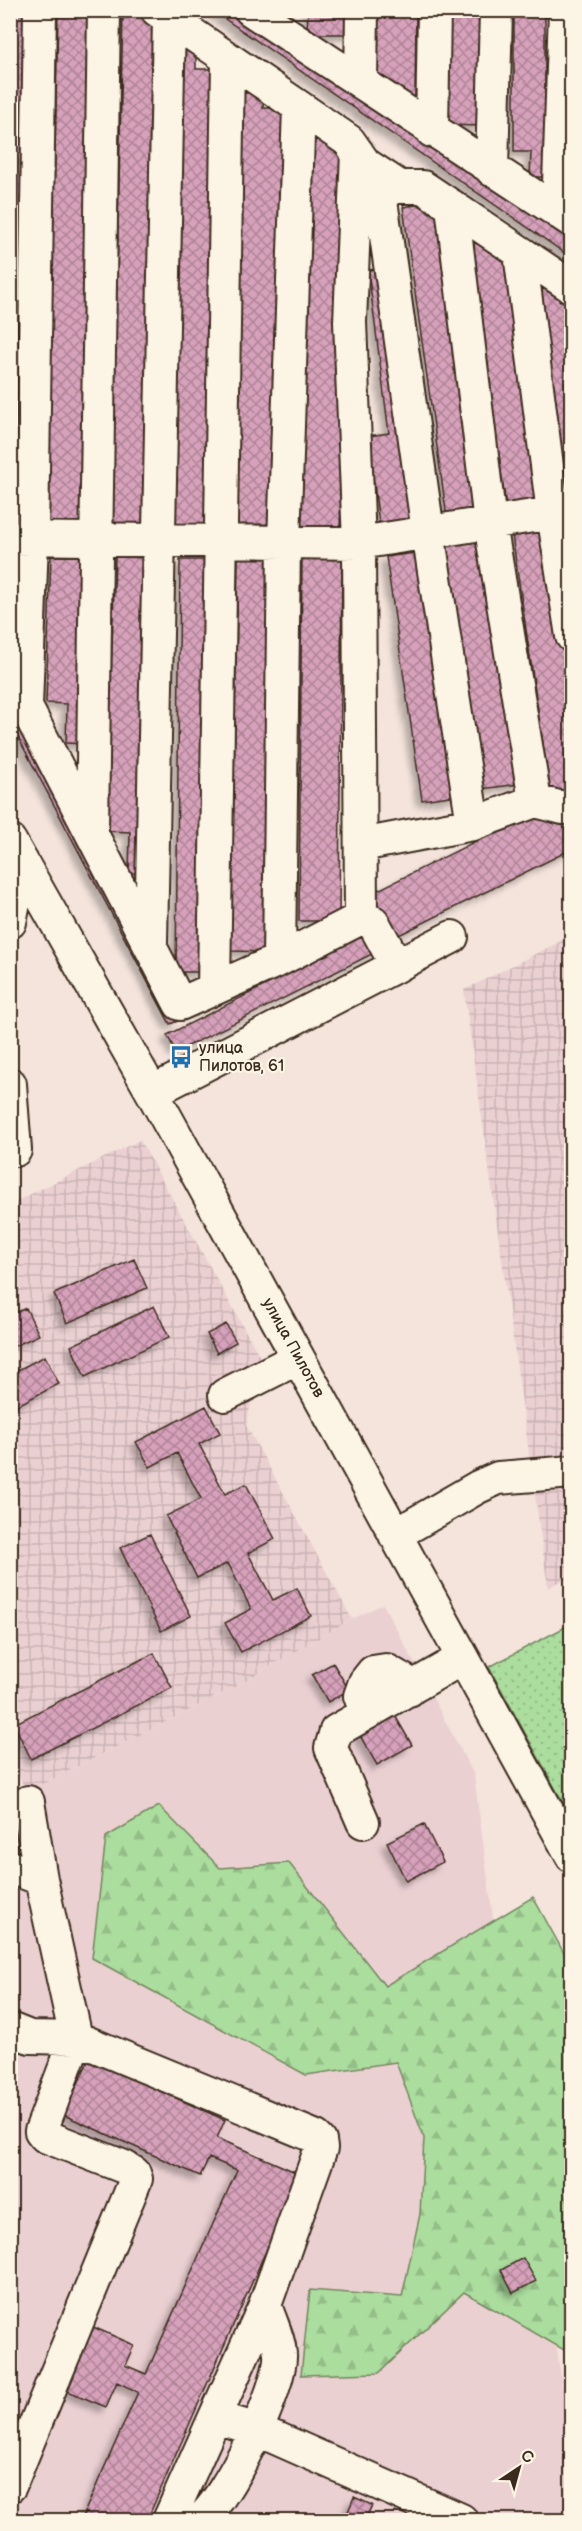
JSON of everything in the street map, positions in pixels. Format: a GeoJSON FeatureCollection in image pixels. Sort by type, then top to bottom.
{"type":"FeatureCollection","features":[{"type":"Feature","properties":{"kind":"street"},"geometry":{"type":"LineString","coordinates":[[40,10],[23,538],[26,707],[180,1004],[279,960],[361,918],[373,922],[397,966]]}},
{"type":"Feature","properties":{"kind":"street"},"geometry":{"type":"LineString","coordinates":[[92,833],[104,10]]}},
{"type":"Feature","properties":{"kind":"street"},"geometry":{"type":"LineString","coordinates":[[251,10],[295,25],[361,82],[565,217]]}},
{"type":"Feature","properties":{"kind":"street"},"geometry":{"type":"LineString","coordinates":[[361,82],[362,10]]}},
{"type":"Feature","properties":{"kind":"street"},"geometry":{"type":"LineString","coordinates":[[432,131],[434,10]]}},
{"type":"Feature","properties":{"kind":"street"},"geometry":{"type":"LineString","coordinates":[[492,170],[496,10]]}},
{"type":"Feature","properties":{"kind":"street"},"geometry":{"type":"LineString","coordinates":[[565,10],[565,217]]}},
{"type":"Feature","properties":{"kind":"street"},"geometry":{"type":"LineString","coordinates":[[163,14],[349,141],[367,162],[400,187],[423,187],[572,287]]}},
{"type":"Feature","properties":{"kind":"street"},"geometry":{"type":"LineString","coordinates":[[151,946],[163,14]]}},
{"type":"Feature","properties":{"kind":"street"},"geometry":{"type":"LineString","coordinates":[[214,988],[228,60]]}},
{"type":"Feature","properties":{"kind":"street"},"geometry":{"type":"LineString","coordinates":[[279,960],[284,542],[299,107]]}},
{"type":"Feature","properties":{"kind":"street"},"geometry":{"type":"LineString","coordinates":[[367,162],[473,824]]}},
{"type":"Feature","properties":{"kind":"street"},"geometry":{"type":"LineString","coordinates":[[361,918],[359,543],[350,322],[367,162]]}},
{"type":"Feature","properties":{"kind":"street"},"geometry":{"type":"LineString","coordinates":[[452,206],[490,523],[535,801]]}},
{"type":"Feature","properties":{"kind":"street"},"geometry":{"type":"LineString","coordinates":[[520,253],[562,511],[572,636]]}},
{"type":"Feature","properties":{"kind":"street"},"geometry":{"type":"LineString","coordinates":[[23,538],[359,543],[562,511]]}},
{"type":"Feature","properties":{"kind":"street"},"geometry":{"type":"LineString","coordinates":[[361,845],[473,824],[535,801],[563,808],[572,805]]}},
{"type":"Feature","properties":{"kind":"street"},"geometry":{"type":"LineString","coordinates":[[10,922],[16,852]]}},
{"type":"Feature","properties":{"kind":"street","name":"улица Пилотов"},"geometry":{"type":"LineString","coordinates":[[16,852],[153,1092],[572,1856]]}},
{"type":"Feature","properties":{"kind":"street"},"geometry":{"type":"LineString","coordinates":[[153,1092],[452,938]]}},
{"type":"Feature","properties":{"kind":"street"},"geometry":{"type":"LineString","coordinates":[[10,1084],[15,1150]]}},
{"type":"Feature","properties":{"kind":"street"},"geometry":{"type":"LineString","coordinates":[[225,1395],[298,1358]]}},
{"type":"Feature","properties":{"kind":"street"},"geometry":{"type":"LineString","coordinates":[[395,1535],[478,1487],[498,1478],[572,1472]]}},
{"type":"Feature","properties":{"kind":"street"},"geometry":{"type":"LineString","coordinates":[[363,1822],[331,1748],[336,1731],[463,1659]]}},
{"type":"Feature","properties":{"kind":"street"},"geometry":{"type":"LineString","coordinates":[[10,2486],[136,2179],[134,2173],[124,2167],[45,2136],[41,2131],[76,2038],[41,1879],[28,1802]]}},
{"type":"Feature","properties":{"kind":"street"},"geometry":{"type":"LineString","coordinates":[[10,1867],[41,1879]]}},
{"type":"Feature","properties":{"kind":"street"},"geometry":{"type":"LineString","coordinates":[[10,2029],[30,2037],[76,2038],[318,2138],[321,2148],[265,2306],[169,2520]]}},
{"type":"Feature","properties":{"kind":"street"},"geometry":{"type":"LineString","coordinates":[[199,2520],[213,2509],[258,2430],[280,2365],[278,2341],[265,2306]]}},
{"type":"Feature","properties":{"kind":"street"},"geometry":{"type":"LineString","coordinates":[[215,2417],[258,2430],[461,2520]]}},
{"type":"Feature","properties":{"kind":"shaded area"},"geometry":{"type":"Polygon","coordinates":[[[571,936],[572,1575],[548,1588],[464,990],[571,936]]]}},
{"type":"Feature","properties":{"kind":"shaded area"},"geometry":{"type":"Polygon","coordinates":[[[140,1140],[261,1359],[246,1425],[352,1619],[229,1690],[27,1792],[11,1761],[11,1204],[140,1140]]]}},
{"type":"Feature","properties":{"kind":"shaded area"},"geometry":{"type":"Polygon","coordinates":[[[383,1604],[474,1775],[501,1977],[571,2443],[571,2520],[11,2520],[11,1798],[229,1690],[352,1619],[383,1604]]]}},
{"type":"Feature","properties":{"kind":"green space"},"geometry":{"type":"Polygon","coordinates":[[[571,1624],[571,1817],[489,1667],[571,1624]]]}},
{"type":"Feature","properties":{"kind":"green space"},"geometry":{"type":"Polygon","coordinates":[[[159,1806],[220,1868],[289,1863],[385,1986],[533,1897],[571,1966],[571,2354],[464,2292],[379,2373],[301,2375],[310,2290],[402,2297],[420,2214],[424,2138],[396,2062],[306,2075],[92,1958],[106,1837],[159,1806]]]}},
{"type":"Feature","properties":{"kind":"building"},"geometry":{"type":"Polygon","coordinates":[[[11,10],[29,10],[23,529],[10,529],[11,10]]]}},
{"type":"Feature","properties":{"kind":"building"},"geometry":{"type":"Polygon","coordinates":[[[58,10],[97,10],[86,533],[47,532],[58,10]]]}},
{"type":"Feature","properties":{"kind":"building"},"geometry":{"type":"Polygon","coordinates":[[[212,10],[238,10],[572,236],[572,258],[212,10]]]}},
{"type":"Feature","properties":{"kind":"building"},"geometry":{"type":"Polygon","coordinates":[[[308,10],[353,10],[353,34],[307,34],[308,10]]]}},
{"type":"Feature","properties":{"kind":"building"},"geometry":{"type":"Polygon","coordinates":[[[373,10],[416,10],[415,101],[372,80],[373,10]]]}},
{"type":"Feature","properties":{"kind":"building"},"geometry":{"type":"Polygon","coordinates":[[[444,10],[483,10],[481,126],[442,125],[444,10]]]}},
{"type":"Feature","properties":{"kind":"building"},"geometry":{"type":"Polygon","coordinates":[[[514,10],[545,10],[545,177],[530,177],[531,152],[514,152],[514,10]]]}},
{"type":"Feature","properties":{"kind":"building"},"geometry":{"type":"Polygon","coordinates":[[[123,11],[159,12],[147,536],[111,535],[123,11]]]}},
{"type":"Feature","properties":{"kind":"building"},"geometry":{"type":"Polygon","coordinates":[[[181,50],[196,50],[196,69],[220,69],[215,534],[175,533],[181,50]]]}},
{"type":"Feature","properties":{"kind":"building"},"geometry":{"type":"Polygon","coordinates":[[[243,93],[264,93],[263,108],[285,108],[278,533],[236,532],[243,93]]]}},
{"type":"Feature","properties":{"kind":"building"},"geometry":{"type":"Polygon","coordinates":[[[310,135],[330,135],[350,146],[340,532],[300,531],[310,135]]]}},
{"type":"Feature","properties":{"kind":"building"},"geometry":{"type":"Polygon","coordinates":[[[436,202],[480,514],[447,518],[403,207],[436,202]]]}},
{"type":"Feature","properties":{"kind":"building"},"geometry":{"type":"Polygon","coordinates":[[[487,238],[489,252],[506,249],[543,508],[507,513],[468,241],[487,238]]]}},
{"type":"Feature","properties":{"kind":"building"},"geometry":{"type":"Polygon","coordinates":[[[386,268],[419,526],[380,531],[368,436],[389,433],[368,270],[386,268]]]}},
{"type":"Feature","properties":{"kind":"building"},"geometry":{"type":"Polygon","coordinates":[[[556,283],[559,301],[572,299],[570,502],[537,286],[556,283]]]}},
{"type":"Feature","properties":{"kind":"building"},"geometry":{"type":"Polygon","coordinates":[[[547,530],[572,696],[572,795],[551,798],[512,535],[547,530]]]}},
{"type":"Feature","properties":{"kind":"building"},"geometry":{"type":"Polygon","coordinates":[[[485,540],[520,784],[481,789],[447,546],[485,540]]]}},
{"type":"Feature","properties":{"kind":"building"},"geometry":{"type":"Polygon","coordinates":[[[422,552],[457,795],[422,800],[386,557],[422,552]]]}},
{"type":"Feature","properties":{"kind":"building"},"geometry":{"type":"Polygon","coordinates":[[[24,553],[18,710],[178,1021],[170,1024],[10,722],[10,556],[24,553]]]}},
{"type":"Feature","properties":{"kind":"building"},"geometry":{"type":"Polygon","coordinates":[[[51,553],[91,554],[84,744],[66,743],[67,704],[46,703],[51,553]]]}},
{"type":"Feature","properties":{"kind":"building"},"geometry":{"type":"Polygon","coordinates":[[[302,556],[342,556],[339,921],[299,921],[302,556]]]}},
{"type":"Feature","properties":{"kind":"building"},"geometry":{"type":"Polygon","coordinates":[[[115,557],[156,558],[145,874],[129,873],[130,832],[106,831],[115,557]]]}},
{"type":"Feature","properties":{"kind":"building"},"geometry":{"type":"Polygon","coordinates":[[[238,557],[274,557],[268,952],[231,951],[238,557]]]}},
{"type":"Feature","properties":{"kind":"building"},"geometry":{"type":"Polygon","coordinates":[[[180,560],[207,560],[203,972],[176,972],[180,560]]]}},
{"type":"Feature","properties":{"kind":"building"},"geometry":{"type":"Polygon","coordinates":[[[534,812],[572,819],[572,849],[387,941],[366,896],[534,812]]]}},
{"type":"Feature","properties":{"kind":"building"},"geometry":{"type":"Polygon","coordinates":[[[369,933],[378,951],[176,1052],[167,1035],[369,933]]]}},
{"type":"Feature","properties":{"kind":"building"},"geometry":{"type":"Polygon","coordinates":[[[134,1259],[147,1288],[67,1323],[54,1294],[134,1259]]]}},
{"type":"Feature","properties":{"kind":"building"},"geometry":{"type":"Polygon","coordinates":[[[154,1306],[169,1337],[85,1377],[71,1346],[154,1306]]]}},
{"type":"Feature","properties":{"kind":"building"},"geometry":{"type":"Polygon","coordinates":[[[26,1308],[39,1335],[10,1348],[10,1315],[26,1308]]]}},
{"type":"Feature","properties":{"kind":"building"},"geometry":{"type":"Polygon","coordinates":[[[226,1324],[236,1342],[217,1353],[207,1334],[226,1324]]]}},
{"type":"Feature","properties":{"kind":"building"},"geometry":{"type":"Polygon","coordinates":[[[45,1356],[59,1384],[10,1409],[10,1374],[45,1356]]]}},
{"type":"Feature","properties":{"kind":"building"},"geometry":{"type":"Polygon","coordinates":[[[206,1406],[220,1433],[199,1444],[225,1494],[246,1484],[275,1539],[248,1553],[273,1600],[297,1588],[311,1616],[241,1652],[225,1623],[251,1609],[228,1563],[197,1578],[166,1516],[201,1499],[177,1453],[150,1467],[136,1442],[206,1406]]]}},
{"type":"Feature","properties":{"kind":"building"},"geometry":{"type":"Polygon","coordinates":[[[150,1534],[191,1616],[161,1631],[120,1548],[150,1534]]]}},
{"type":"Feature","properties":{"kind":"building"},"geometry":{"type":"Polygon","coordinates":[[[154,1653],[172,1688],[31,1759],[14,1724],[154,1653]]]}},
{"type":"Feature","properties":{"kind":"building"},"geometry":{"type":"Polygon","coordinates":[[[333,1663],[349,1690],[328,1702],[312,1675],[333,1663]]]}},
{"type":"Feature","properties":{"kind":"building"},"geometry":{"type":"Polygon","coordinates":[[[390,1707],[412,1745],[377,1765],[355,1727],[390,1707]]]}},
{"type":"Feature","properties":{"kind":"building"},"geometry":{"type":"Polygon","coordinates":[[[424,1824],[443,1862],[406,1881],[387,1842],[424,1824]]]}},
{"type":"Feature","properties":{"kind":"building"},"geometry":{"type":"Polygon","coordinates":[[[89,2059],[225,2120],[217,2138],[300,2174],[147,2520],[81,2520],[138,2392],[117,2382],[106,2407],[63,2389],[91,2326],[134,2345],[125,2365],[146,2374],[237,2170],[209,2158],[200,2176],[64,2115],[89,2059]]]}},
{"type":"Feature","properties":{"kind":"building"},"geometry":{"type":"Polygon","coordinates":[[[523,2258],[536,2281],[513,2293],[501,2270],[523,2258]]]}},
{"type":"Feature","properties":{"kind":"building"},"geometry":{"type":"Polygon","coordinates":[[[354,2497],[372,2505],[365,2520],[347,2514],[354,2497]]]}},
{"type":"Feature","properties":{"kind":"place","name":"улица Пилотов, 61"},"geometry":{"type":"Point","coordinates":[181,1057]}}]}
